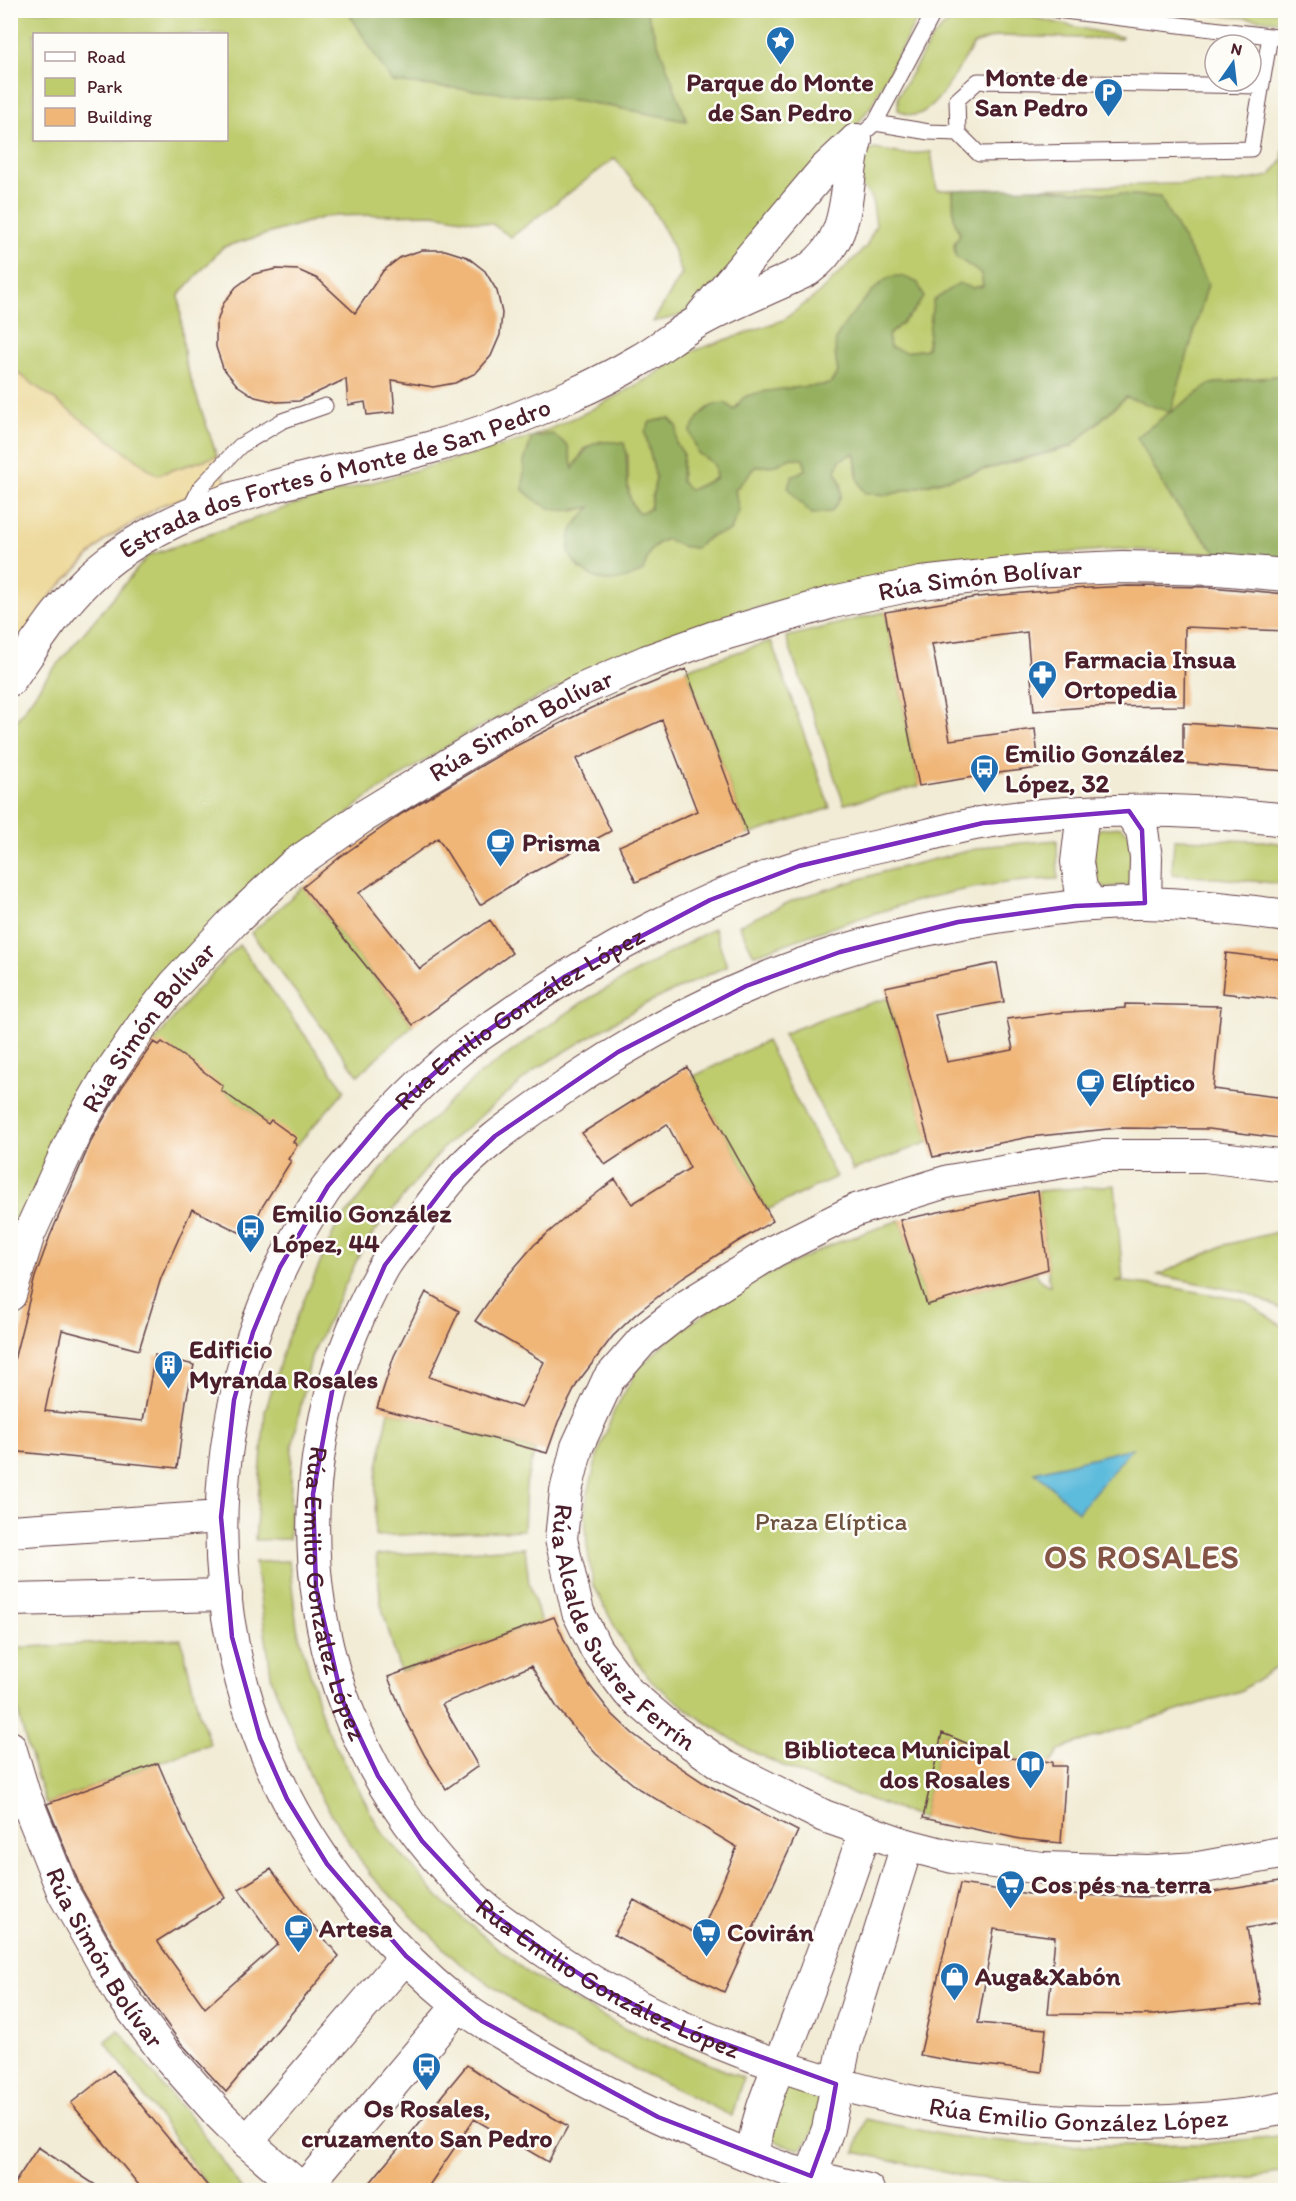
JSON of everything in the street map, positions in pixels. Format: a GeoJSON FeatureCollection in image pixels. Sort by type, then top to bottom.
{"type":"FeatureCollection","features":[{"type":"Feature","properties":{"kind":"street","name":"Estrada dos Fortes ó Monte de San Pedro"},"geometry":{"type":"LineString","coordinates":[[696,322],[822,171],[865,132]]}},
{"type":"Feature","properties":{"kind":"street","name":"Estrada dos Fortes ó Monte de San Pedro"},"geometry":{"type":"LineString","coordinates":[[10,680],[54,617],[90,578],[136,542],[187,515],[326,473],[432,447],[498,426],[587,389],[640,360],[696,322],[808,270],[822,260],[839,235],[844,215],[850,165],[865,132]]}},
{"type":"Feature","properties":{"kind":"street","name":"Rúa Simón Bolívar"},"geometry":{"type":"LineString","coordinates":[[10,1295],[29,1234],[77,1129],[106,1077],[175,984],[232,923],[292,866],[361,818],[502,732],[576,692],[647,661],[714,637],[833,602],[921,583],[1028,571],[1122,567],[1218,568],[1286,575]]}},
{"type":"Feature","properties":{"kind":"street","name":"Rúa Emilio González López"},"geometry":{"type":"LineString","coordinates":[[865,2190],[811,2176],[753,2157],[658,2117],[562,2068],[459,2005],[377,1926],[327,1864],[287,1799],[260,1738],[241,1678],[226,1595],[221,1516],[225,1455],[234,1400],[253,1332],[280,1267],[328,1186],[387,1116],[460,1050],[573,972],[710,900],[788,870],[856,851],[983,823],[1083,812],[1129,811],[1255,816],[1286,820]]}},
{"type":"Feature","properties":{"kind":"street"},"geometry":{"type":"LineString","coordinates":[[1129,811],[1142,830],[1146,858],[1145,903]]}},
{"type":"Feature","properties":{"kind":"street"},"geometry":{"type":"LineString","coordinates":[[1083,812],[1077,862],[1081,888],[1092,905]]}},
{"type":"Feature","properties":{"kind":"street","name":"Rúa Emilio González López"},"geometry":{"type":"LineString","coordinates":[[1286,916],[1145,903],[1092,905],[958,922],[840,952],[746,986],[618,1052],[495,1136],[453,1176],[385,1264],[356,1323],[334,1381],[320,1442],[313,1494],[316,1587],[324,1637],[342,1699],[378,1776],[422,1841],[485,1908],[599,1987],[681,2028],[777,2066],[862,2092],[930,2106],[1000,2116],[1109,2124],[1203,2119],[1255,2114],[1286,2108]]}},
{"type":"Feature","properties":{"kind":"street","name":"Rúa Alcalde Suárez Ferrín"},"geometry":{"type":"LineString","coordinates":[[1286,1166],[1205,1155],[1101,1156],[949,1181],[856,1210],[774,1251],[688,1305],[642,1341],[609,1380],[578,1447],[566,1491],[561,1539],[578,1612],[596,1649],[628,1692],[671,1729],[724,1766],[824,1816],[907,1845],[953,1857],[1044,1868],[1101,1871],[1198,1868],[1286,1852]]}},
{"type":"Feature","properties":{"kind":"street"},"geometry":{"type":"LineString","coordinates":[[10,1531],[221,1516]]}},
{"type":"Feature","properties":{"kind":"street"},"geometry":{"type":"LineString","coordinates":[[10,1600],[226,1595]]}},
{"type":"Feature","properties":{"kind":"street","name":"Rúa Simón Bolívar"},"geometry":{"type":"LineString","coordinates":[[10,1747],[24,1794],[64,1894],[120,1993],[164,2052],[219,2115],[303,2190]]}},
{"type":"Feature","properties":{"kind":"street"},"geometry":{"type":"LineString","coordinates":[[753,2157],[754,2138],[777,2066],[795,2028],[865,1831]]}},
{"type":"Feature","properties":{"kind":"street"},"geometry":{"type":"LineString","coordinates":[[811,2176],[828,2129],[845,2044],[907,1845]]}},
{"type":"Feature","properties":{"kind":"street"},"geometry":{"type":"LineString","coordinates":[[247,2142],[406,1956]]}},
{"type":"Feature","properties":{"kind":"street"},"geometry":{"type":"LineString","coordinates":[[303,2190],[459,2005]]}},
{"type":"Feature","properties":{"kind":"lane"},"geometry":{"type":"LineString","coordinates":[[935,10],[865,132],[958,134],[980,154],[1251,149],[1259,93]]}},
{"type":"Feature","properties":{"kind":"lane"},"geometry":{"type":"LineString","coordinates":[[1056,10],[1286,38]]}},
{"type":"Feature","properties":{"kind":"lane"},"geometry":{"type":"LineString","coordinates":[[1263,71],[1270,36]]}},
{"type":"Feature","properties":{"kind":"lane"},"geometry":{"type":"LineString","coordinates":[[958,134],[957,100],[978,81],[1203,85]]}},
{"type":"Feature","properties":{"kind":"lane"},"geometry":{"type":"LineString","coordinates":[[187,515],[200,488],[240,446],[282,421],[325,406]]}},
{"type":"Feature","properties":{"kind":"highlighted area"},"geometry":{"type":"Polygon","coordinates":[[[1129,811],[1142,830],[1145,903],[1075,906],[958,922],[840,952],[746,986],[618,1052],[495,1136],[453,1176],[385,1265],[334,1381],[313,1494],[316,1587],[342,1699],[378,1776],[422,1841],[485,1908],[539,1947],[599,1987],[681,2028],[836,2084],[828,2129],[811,2176],[658,2117],[482,2021],[406,1956],[327,1864],[287,1799],[260,1738],[232,1637],[221,1517],[234,1400],[253,1332],[280,1267],[328,1186],[387,1116],[460,1050],[564,977],[710,900],[799,866],[983,823],[1129,811]]]}},
{"type":"Feature","properties":{"kind":"green space"},"geometry":{"type":"Polygon","coordinates":[[[10,11],[353,11],[351,17],[582,101],[686,121],[646,11],[921,11],[871,106],[850,134],[705,296],[680,316],[653,322],[682,274],[669,238],[650,205],[615,158],[511,237],[492,224],[434,214],[328,216],[223,247],[179,295],[185,362],[217,456],[157,475],[11,368],[10,11]]]}},
{"type":"Feature","properties":{"kind":"green space"},"geometry":{"type":"Polygon","coordinates":[[[353,11],[646,11],[687,121],[582,101],[392,82],[351,17],[353,11]]]}},
{"type":"Feature","properties":{"kind":"green space"},"geometry":{"type":"Polygon","coordinates":[[[1181,11],[1285,11],[1285,22],[1181,11]]]}},
{"type":"Feature","properties":{"kind":"green space"},"geometry":{"type":"Polygon","coordinates":[[[988,15],[1026,16],[1122,37],[1121,39],[998,36],[974,44],[947,87],[930,107],[911,115],[898,110],[898,96],[931,40],[944,26],[964,18],[988,15]]]}},
{"type":"Feature","properties":{"kind":"green space"},"geometry":{"type":"Polygon","coordinates":[[[1285,134],[1285,375],[1210,384],[1151,427],[1170,497],[1217,554],[1116,549],[1014,557],[887,576],[747,610],[604,664],[468,733],[365,799],[216,929],[11,1259],[11,728],[46,678],[148,556],[296,504],[532,437],[587,412],[649,378],[690,352],[783,320],[818,294],[866,247],[876,225],[872,198],[860,184],[863,152],[875,149],[904,154],[931,152],[937,190],[953,190],[954,219],[972,267],[982,274],[983,286],[972,288],[931,326],[927,349],[905,352],[890,348],[888,336],[912,313],[835,355],[838,372],[830,384],[808,388],[734,410],[698,453],[714,464],[716,478],[690,490],[681,481],[683,453],[645,432],[656,478],[650,509],[639,513],[631,506],[628,455],[601,441],[584,449],[573,469],[573,511],[592,506],[578,567],[607,581],[643,571],[648,555],[661,541],[667,539],[681,546],[695,548],[711,536],[730,531],[739,511],[735,490],[755,467],[776,465],[791,458],[803,459],[807,469],[793,476],[842,485],[836,471],[840,460],[854,452],[858,478],[865,493],[888,495],[1071,447],[1126,397],[1160,197],[1034,188],[1237,182],[1270,176],[1282,161],[1285,134]]]}},
{"type":"Feature","properties":{"kind":"green space"},"geometry":{"type":"Polygon","coordinates":[[[1034,188],[1160,197],[1208,284],[1171,412],[1210,384],[1285,375],[1285,560],[1217,554],[1170,497],[1137,437],[1170,412],[1126,397],[1071,446],[888,495],[865,493],[858,478],[854,453],[840,460],[836,471],[841,493],[831,512],[812,514],[788,487],[793,476],[806,469],[803,459],[791,458],[776,465],[755,467],[735,490],[739,511],[730,531],[711,536],[695,548],[681,546],[667,539],[661,541],[650,551],[643,571],[617,581],[607,581],[592,576],[574,562],[571,555],[569,541],[572,531],[591,507],[570,510],[554,509],[539,503],[523,490],[524,462],[532,437],[553,434],[568,446],[573,469],[583,453],[593,444],[624,443],[628,489],[633,506],[639,513],[650,509],[656,478],[645,432],[650,422],[669,418],[677,426],[676,443],[683,453],[681,481],[690,490],[716,478],[714,464],[698,453],[690,432],[708,408],[726,403],[734,410],[743,398],[759,392],[830,384],[838,372],[835,348],[839,334],[851,315],[869,295],[885,280],[894,276],[918,283],[924,297],[912,313],[888,336],[890,347],[905,352],[927,349],[933,301],[959,283],[972,288],[983,286],[981,274],[955,256],[954,244],[960,234],[954,219],[953,190],[1034,188]]]}},
{"type":"Feature","properties":{"kind":"green space"},"geometry":{"type":"Polygon","coordinates":[[[885,612],[919,786],[844,804],[786,637],[885,612]]]}},
{"type":"Feature","properties":{"kind":"green space"},"geometry":{"type":"Polygon","coordinates":[[[771,641],[830,808],[748,835],[686,669],[771,641]]]}},
{"type":"Feature","properties":{"kind":"green space"},"geometry":{"type":"Polygon","coordinates":[[[1121,827],[1131,835],[1136,874],[1128,885],[1106,888],[1095,882],[1092,838],[1099,829],[1121,827]]]}},
{"type":"Feature","properties":{"kind":"green space"},"geometry":{"type":"Polygon","coordinates":[[[1174,839],[1263,841],[1285,844],[1285,884],[1172,874],[1174,839]]]}},
{"type":"Feature","properties":{"kind":"green space"},"geometry":{"type":"Polygon","coordinates":[[[1057,840],[1058,879],[1019,881],[941,895],[866,916],[754,955],[739,925],[796,899],[886,871],[988,846],[1057,840]]]}},
{"type":"Feature","properties":{"kind":"green space"},"geometry":{"type":"Polygon","coordinates":[[[303,887],[413,1025],[358,1075],[251,933],[303,887]]]}},
{"type":"Feature","properties":{"kind":"green space"},"geometry":{"type":"Polygon","coordinates":[[[714,928],[727,966],[641,1006],[536,1069],[444,1147],[364,1245],[311,1357],[292,1448],[289,1539],[255,1540],[265,1412],[287,1339],[335,1229],[390,1159],[477,1076],[583,1002],[714,928]]]}},
{"type":"Feature","properties":{"kind":"green space"},"geometry":{"type":"Polygon","coordinates":[[[239,945],[345,1090],[297,1145],[154,1042],[193,994],[239,945]]]}},
{"type":"Feature","properties":{"kind":"green space"},"geometry":{"type":"Polygon","coordinates":[[[888,998],[929,1142],[853,1170],[783,1034],[831,1015],[888,998]]]}},
{"type":"Feature","properties":{"kind":"green space"},"geometry":{"type":"Polygon","coordinates":[[[766,1041],[836,1177],[767,1210],[692,1077],[766,1041]]]}},
{"type":"Feature","properties":{"kind":"green space","name":"Praza Elíptica"},"geometry":{"type":"Polygon","coordinates":[[[1115,1185],[1123,1280],[1115,1281],[1169,1287],[1243,1300],[1285,1328],[1285,1662],[1240,1691],[1070,1745],[1059,1751],[1052,1762],[993,1754],[942,1733],[923,1818],[809,1778],[749,1750],[696,1716],[651,1681],[620,1637],[593,1584],[587,1546],[585,1506],[597,1457],[614,1411],[638,1369],[666,1342],[753,1282],[831,1245],[900,1220],[927,1304],[1036,1273],[1041,1281],[1050,1286],[1038,1191],[1115,1185]]]}},
{"type":"Feature","properties":{"kind":"green space"},"geometry":{"type":"Polygon","coordinates":[[[1285,1230],[1285,1311],[1247,1293],[1158,1275],[1225,1245],[1285,1230]]]}},
{"type":"Feature","properties":{"kind":"green space"},"geometry":{"type":"Polygon","coordinates":[[[389,1411],[535,1450],[526,1483],[524,1530],[375,1536],[376,1477],[389,1411]]]}},
{"type":"Feature","properties":{"kind":"green space"},"geometry":{"type":"Polygon","coordinates":[[[525,1548],[529,1583],[541,1622],[400,1672],[381,1604],[376,1555],[525,1548]]]}},
{"type":"Feature","properties":{"kind":"green space"},"geometry":{"type":"Polygon","coordinates":[[[289,1561],[297,1627],[324,1723],[380,1830],[444,1903],[529,1974],[625,2029],[743,2078],[732,2116],[554,2030],[457,1961],[370,1875],[315,1788],[272,1681],[255,1562],[289,1561]]]}},
{"type":"Feature","properties":{"kind":"green space"},"geometry":{"type":"Polygon","coordinates":[[[181,1639],[199,1713],[210,1744],[46,1804],[17,1708],[10,1648],[181,1639]]]}},
{"type":"Feature","properties":{"kind":"green space"},"geometry":{"type":"Polygon","coordinates":[[[119,2030],[165,2089],[196,2123],[242,2190],[211,2190],[105,2041],[119,2030]]]}},
{"type":"Feature","properties":{"kind":"green space"},"geometry":{"type":"Polygon","coordinates":[[[795,2084],[817,2094],[819,2109],[814,2130],[801,2149],[783,2145],[769,2133],[783,2088],[795,2084]]]}},
{"type":"Feature","properties":{"kind":"green space"},"geometry":{"type":"Polygon","coordinates":[[[865,2119],[949,2136],[1052,2146],[1207,2144],[1285,2135],[1285,2172],[1239,2179],[1088,2188],[961,2176],[855,2152],[865,2119]]]}},
{"type":"Feature","properties":{"kind":"sand"},"geometry":{"type":"Polygon","coordinates":[[[11,368],[157,475],[217,456],[227,485],[162,505],[106,539],[52,594],[11,655],[11,368]]]}},
{"type":"Feature","properties":{"kind":"water"},"geometry":{"type":"Polygon","coordinates":[[[1132,1448],[1078,1512],[1035,1472],[1132,1448]]]}},
{"type":"Feature","properties":{"kind":"building"},"geometry":{"type":"Polygon","coordinates":[[[422,250],[445,250],[467,257],[485,271],[497,291],[502,313],[500,335],[491,356],[476,373],[455,383],[433,387],[392,380],[395,412],[367,415],[365,402],[348,405],[346,379],[299,401],[277,402],[255,397],[237,385],[223,368],[216,347],[216,325],[223,304],[236,287],[254,274],[276,269],[298,270],[318,279],[355,313],[383,271],[401,257],[422,250]]]}},
{"type":"Feature","properties":{"kind":"building"},"geometry":{"type":"Polygon","coordinates":[[[1128,586],[1210,587],[1286,594],[1286,631],[1185,627],[1184,706],[1087,707],[1034,711],[1027,632],[932,644],[950,740],[1035,729],[1039,768],[919,786],[885,612],[978,597],[1128,586]]]}},
{"type":"Feature","properties":{"kind":"building"},"geometry":{"type":"Polygon","coordinates":[[[686,669],[748,835],[636,882],[619,846],[697,811],[662,720],[576,759],[611,831],[526,876],[480,905],[438,838],[359,893],[420,969],[490,920],[512,953],[413,1025],[303,887],[340,857],[403,813],[506,751],[591,708],[686,669]]]}},
{"type":"Feature","properties":{"kind":"building"},"geometry":{"type":"Polygon","coordinates":[[[1183,723],[1286,730],[1286,771],[1183,763],[1183,723]]]}},
{"type":"Feature","properties":{"kind":"building"},"geometry":{"type":"Polygon","coordinates":[[[1226,953],[1286,960],[1286,1000],[1222,993],[1226,953]]]}},
{"type":"Feature","properties":{"kind":"building"},"geometry":{"type":"Polygon","coordinates":[[[997,963],[1004,1002],[935,1015],[947,1062],[1013,1050],[1007,1019],[1125,1008],[1125,1004],[1221,1006],[1213,1089],[1286,1098],[1286,1139],[1209,1129],[1119,1128],[1029,1137],[933,1157],[885,987],[997,963]]]}},
{"type":"Feature","properties":{"kind":"building"},"geometry":{"type":"Polygon","coordinates":[[[154,1042],[159,1045],[162,1042],[187,1059],[223,1086],[221,1090],[268,1124],[271,1120],[296,1138],[293,1142],[297,1145],[288,1159],[291,1161],[262,1207],[251,1230],[247,1228],[243,1234],[192,1209],[161,1278],[139,1350],[62,1330],[45,1411],[143,1421],[155,1355],[194,1365],[186,1401],[177,1468],[10,1451],[10,1379],[35,1277],[50,1236],[93,1137],[122,1087],[154,1042]]]}},
{"type":"Feature","properties":{"kind":"building"},"geometry":{"type":"Polygon","coordinates":[[[687,1067],[773,1221],[683,1277],[636,1314],[613,1336],[578,1382],[558,1422],[547,1453],[377,1408],[394,1356],[426,1292],[459,1311],[429,1377],[521,1408],[544,1362],[475,1321],[503,1281],[534,1245],[615,1179],[632,1204],[690,1168],[667,1124],[605,1165],[582,1133],[687,1067]]]}},
{"type":"Feature","properties":{"kind":"building"},"geometry":{"type":"Polygon","coordinates":[[[1038,1191],[1048,1269],[927,1305],[900,1220],[1038,1191]]]}},
{"type":"Feature","properties":{"kind":"building"},"geometry":{"type":"Polygon","coordinates":[[[554,1617],[574,1662],[590,1686],[611,1713],[632,1733],[704,1783],[798,1831],[724,1992],[614,1935],[634,1900],[700,1936],[737,1847],[639,1789],[596,1754],[558,1709],[531,1666],[442,1704],[478,1766],[446,1789],[425,1756],[403,1714],[388,1677],[554,1617]]]}},
{"type":"Feature","properties":{"kind":"building"},"geometry":{"type":"Polygon","coordinates":[[[942,1733],[993,1754],[1052,1762],[1052,1766],[1066,1766],[1061,1843],[1020,1839],[923,1818],[942,1733]]]}},
{"type":"Feature","properties":{"kind":"building"},"geometry":{"type":"Polygon","coordinates":[[[158,1763],[188,1833],[225,1898],[157,1941],[205,2008],[278,1944],[239,1889],[271,1869],[305,1916],[339,1956],[226,2092],[180,2042],[127,1969],[80,1886],[47,1804],[158,1763]]]}},
{"type":"Feature","properties":{"kind":"building"},"geometry":{"type":"Polygon","coordinates":[[[1286,1880],[1286,1921],[1247,1928],[1261,2004],[1154,2015],[1048,2014],[1055,1937],[994,1929],[978,2023],[1046,2029],[1042,2072],[920,2055],[960,1884],[1029,1894],[1150,1897],[1195,1895],[1286,1880]]]}},
{"type":"Feature","properties":{"kind":"building"},"geometry":{"type":"Polygon","coordinates":[[[467,2065],[506,2091],[568,2126],[548,2162],[474,2119],[426,2190],[364,2190],[467,2065]]]}},
{"type":"Feature","properties":{"kind":"building"},"geometry":{"type":"Polygon","coordinates":[[[113,2070],[211,2190],[143,2190],[71,2103],[113,2070]]]}},
{"type":"Feature","properties":{"kind":"building"},"geometry":{"type":"Polygon","coordinates":[[[38,2147],[103,2190],[10,2190],[38,2147]]]}},
{"type":"Feature","properties":{"kind":"place","name":"Parque do Monte de San Pedro"},"geometry":{"type":"Point","coordinates":[780,66]}},
{"type":"Feature","properties":{"kind":"place","name":"Monte de San Pedro"},"geometry":{"type":"Point","coordinates":[1109,118]}},
{"type":"Feature","properties":{"kind":"place","name":"Farmacia Insua Ortopedia"},"geometry":{"type":"Point","coordinates":[1043,700]}},
{"type":"Feature","properties":{"kind":"place","name":"Emilio González López, 32"},"geometry":{"type":"Point","coordinates":[984,794]}},
{"type":"Feature","properties":{"kind":"place","name":"Prisma"},"geometry":{"type":"Point","coordinates":[501,868]}},
{"type":"Feature","properties":{"kind":"place","name":"Elíptico"},"geometry":{"type":"Point","coordinates":[1091,1108]}},
{"type":"Feature","properties":{"kind":"place","name":"Emilio González López, 44"},"geometry":{"type":"Point","coordinates":[251,1254]}},
{"type":"Feature","properties":{"kind":"place","name":"Edificio Myranda Rosales"},"geometry":{"type":"Point","coordinates":[168,1390]}},
{"type":"Feature","properties":{"kind":"place","name":"Biblioteca Municipal dos Rosales"},"geometry":{"type":"Point","coordinates":[1031,1790]}},
{"type":"Feature","properties":{"kind":"place","name":"Cos pés na terra"},"geometry":{"type":"Point","coordinates":[1010,1910]}},
{"type":"Feature","properties":{"kind":"place","name":"Artesa"},"geometry":{"type":"Point","coordinates":[298,1954]}},
{"type":"Feature","properties":{"kind":"place","name":"Covirán"},"geometry":{"type":"Point","coordinates":[706,1958]}},
{"type":"Feature","properties":{"kind":"place","name":"Auga&Xabón"},"geometry":{"type":"Point","coordinates":[954,2002]}},
{"type":"Feature","properties":{"kind":"place","name":"Os Rosales, cruzamento San Pedro"},"geometry":{"type":"Point","coordinates":[427,2092]}},
{"type":"Feature","properties":{"kind":"district","name":"OS ROSALES"},"geometry":{"type":"Point","coordinates":[1142,1557]}}]}
